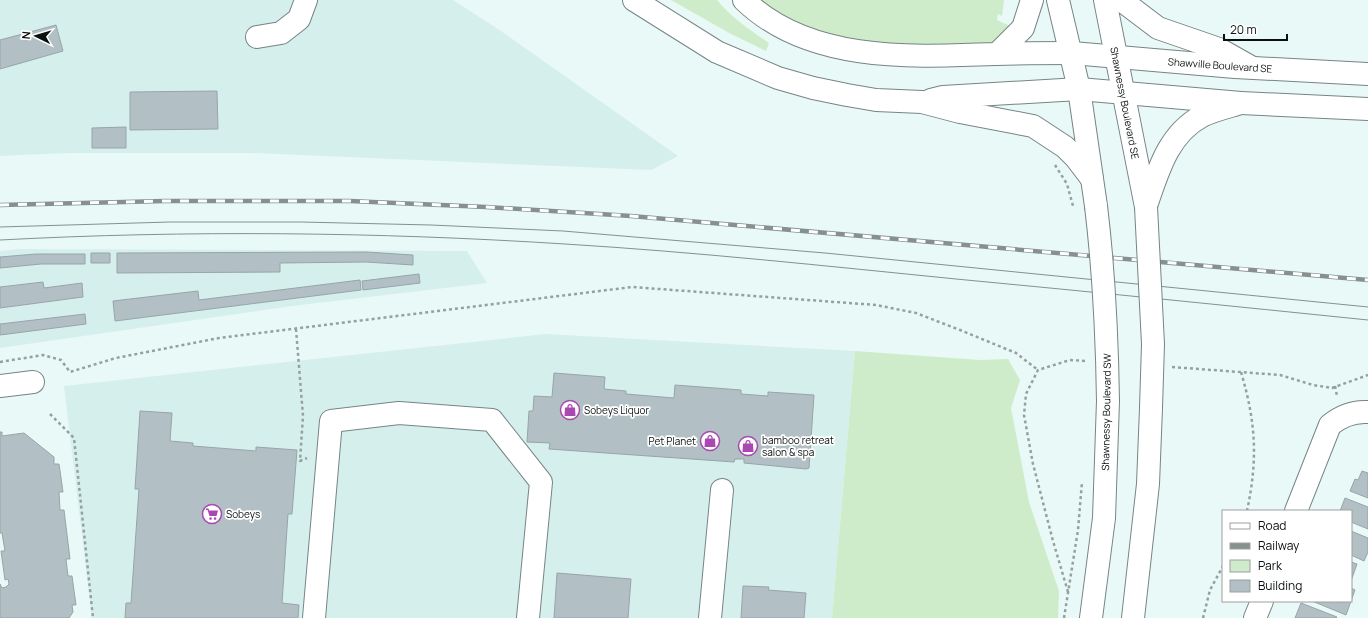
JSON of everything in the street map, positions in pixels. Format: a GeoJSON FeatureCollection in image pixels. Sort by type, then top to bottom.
{"type":"FeatureCollection","features":[{"type":"Feature","properties":{"kind":"main road"},"geometry":{"type":"LineString","coordinates":[[257,37],[281,33],[299,19],[306,0]]}},
{"type":"Feature","properties":{"kind":"main road"},"geometry":{"type":"LineString","coordinates":[[634,0],[717,52],[778,78],[813,88],[876,100],[922,102],[960,112],[1034,126],[1064,147],[1076,158],[1092,179]]}},
{"type":"Feature","properties":{"kind":"main road","name":"Shawville Boulevard SE"},"geometry":{"type":"LineString","coordinates":[[744,0],[759,14],[799,36],[839,48],[897,55],[958,56],[1072,53],[1117,58],[1368,74]]}},
{"type":"Feature","properties":{"kind":"main road"},"geometry":{"type":"LineString","coordinates":[[997,54],[1023,28],[1032,0]]}},
{"type":"Feature","properties":{"kind":"main road"},"geometry":{"type":"LineString","coordinates":[[1058,0],[1072,53],[1079,89],[1092,179]]}},
{"type":"Feature","properties":{"kind":"main road","name":"Shawnessy Boulevard SE"},"geometry":{"type":"LineString","coordinates":[[1105,0],[1146,207]]}},
{"type":"Feature","properties":{"kind":"main road"},"geometry":{"type":"LineString","coordinates":[[1121,0],[1158,28],[1219,49],[1251,67]]}},
{"type":"Feature","properties":{"kind":"main road"},"geometry":{"type":"LineString","coordinates":[[922,102],[943,97],[1079,89],[1241,103],[1368,110]]}},
{"type":"Feature","properties":{"kind":"main road"},"geometry":{"type":"LineString","coordinates":[[1133,618],[1148,484],[1151,408],[1153,336],[1146,207],[1160,166],[1173,140],[1181,130],[1202,116],[1241,103]]}},
{"type":"Feature","properties":{"kind":"main road","name":"Shawnessy Boulevard SW"},"geometry":{"type":"LineString","coordinates":[[1091,618],[1104,518],[1108,401],[1106,311],[1103,262],[1092,179]]}},
{"type":"Feature","properties":{"kind":"main road"},"geometry":{"type":"LineString","coordinates":[[0,386],[33,382]]}},
{"type":"Feature","properties":{"kind":"main road"},"geometry":{"type":"LineString","coordinates":[[1296,510],[1330,425],[1341,416],[1368,412]]}},
{"type":"Feature","properties":{"kind":"main road"},"geometry":{"type":"LineString","coordinates":[[314,618],[327,453],[331,421],[399,413],[492,420],[540,482],[528,618]]}},
{"type":"Feature","properties":{"kind":"main road"},"geometry":{"type":"LineString","coordinates":[[710,618],[722,490]]}},
{"type":"Feature","properties":{"kind":"main road"},"geometry":{"type":"LineString","coordinates":[[1255,618],[1262,602]]}},
{"type":"Feature","properties":{"kind":"path"},"geometry":{"type":"LineString","coordinates":[[0,362],[43,355],[61,360],[70,372],[116,358],[211,339],[522,299],[632,287],[876,305],[916,314],[974,336],[1016,353],[1038,370]]}},
{"type":"Feature","properties":{"kind":"path"},"geometry":{"type":"LineString","coordinates":[[296,329],[303,416],[300,461],[327,453]]}},
{"type":"Feature","properties":{"kind":"path"},"geometry":{"type":"LineString","coordinates":[[1241,372],[1250,403],[1254,434],[1254,479],[1247,510]]}},
{"type":"Feature","properties":{"kind":"path"},"geometry":{"type":"LineString","coordinates":[[50,414],[74,438],[93,618]]}},
{"type":"Feature","properties":{"kind":"path"},"geometry":{"type":"LineString","coordinates":[[1064,618],[1078,530],[1082,477]]}},
{"type":"Feature","properties":{"kind":"path"},"geometry":{"type":"LineString","coordinates":[[1203,618],[1210,590],[1222,568]]}},
{"type":"Feature","properties":{"kind":"shaded area"},"geometry":{"type":"Polygon","coordinates":[[[0,0],[453,0],[501,31],[678,156],[651,170],[252,153],[68,153],[0,156],[0,0]]]}},
{"type":"Feature","properties":{"kind":"shaded area"},"geometry":{"type":"Polygon","coordinates":[[[19,249],[467,251],[487,283],[292,306],[0,348],[0,251],[19,249]]]}},
{"type":"Feature","properties":{"kind":"shaded area"},"geometry":{"type":"Polygon","coordinates":[[[546,334],[855,351],[832,618],[92,618],[64,386],[546,334]]]}},
{"type":"Feature","properties":{"kind":"green space"},"geometry":{"type":"Polygon","coordinates":[[[671,0],[717,0],[735,18],[769,43],[766,51],[731,34],[671,0]]]}},
{"type":"Feature","properties":{"kind":"green space"},"geometry":{"type":"Polygon","coordinates":[[[749,0],[1004,0],[1002,16],[998,14],[997,20],[1010,26],[1002,43],[921,51],[809,35],[749,0]]]}},
{"type":"Feature","properties":{"kind":"green space"},"geometry":{"type":"Polygon","coordinates":[[[855,351],[980,360],[1008,359],[1020,380],[1011,408],[1029,502],[1059,591],[1058,618],[832,618],[855,351]]]}},
{"type":"Feature","properties":{"kind":"building"},"geometry":{"type":"Polygon","coordinates":[[[56,25],[63,51],[0,69],[0,40],[56,25]]]}},
{"type":"Feature","properties":{"kind":"building"},"geometry":{"type":"Polygon","coordinates":[[[217,91],[218,129],[130,130],[130,92],[217,91]]]}},
{"type":"Feature","properties":{"kind":"building"},"geometry":{"type":"Polygon","coordinates":[[[126,127],[126,148],[92,148],[92,128],[126,127]]]}},
{"type":"Feature","properties":{"kind":"building"},"geometry":{"type":"Polygon","coordinates":[[[366,252],[413,255],[413,265],[366,262],[280,263],[280,272],[117,273],[117,253],[366,252]]]}},
{"type":"Feature","properties":{"kind":"building"},"geometry":{"type":"Polygon","coordinates":[[[91,253],[110,253],[110,263],[91,263],[91,253]]]}},
{"type":"Feature","properties":{"kind":"building"},"geometry":{"type":"Polygon","coordinates":[[[36,254],[85,254],[85,264],[41,264],[0,268],[0,257],[36,254]]]}},
{"type":"Feature","properties":{"kind":"building"},"geometry":{"type":"Polygon","coordinates":[[[419,274],[420,283],[363,290],[362,281],[419,274]]]}},
{"type":"Feature","properties":{"kind":"building"},"geometry":{"type":"Polygon","coordinates":[[[360,280],[361,290],[115,321],[113,301],[198,291],[199,300],[360,280]]]}},
{"type":"Feature","properties":{"kind":"building"},"geometry":{"type":"Polygon","coordinates":[[[43,282],[44,288],[82,283],[83,297],[0,308],[0,287],[43,282]]]}},
{"type":"Feature","properties":{"kind":"building"},"geometry":{"type":"Polygon","coordinates":[[[85,314],[86,324],[0,335],[0,324],[85,314]]]}},
{"type":"Feature","properties":{"kind":"building"},"geometry":{"type":"Polygon","coordinates":[[[554,373],[605,377],[604,389],[626,391],[626,394],[674,398],[675,385],[741,390],[741,394],[768,396],[768,392],[814,395],[809,468],[806,469],[744,463],[744,459],[735,459],[734,462],[549,449],[550,443],[527,442],[529,411],[533,411],[534,396],[552,397],[554,373]]]}},
{"type":"Feature","properties":{"kind":"building","name":"Sobeys"},"geometry":{"type":"Polygon","coordinates":[[[140,411],[172,413],[170,441],[193,443],[193,446],[256,451],[256,447],[297,450],[292,514],[288,514],[282,603],[299,605],[298,618],[125,618],[126,603],[131,603],[139,489],[135,489],[140,411]]]}},
{"type":"Feature","properties":{"kind":"building"},"geometry":{"type":"Polygon","coordinates":[[[0,432],[2,432],[2,436],[24,433],[54,457],[54,464],[59,464],[63,492],[59,492],[60,510],[64,510],[70,559],[66,559],[68,576],[72,576],[76,605],[72,605],[73,612],[69,618],[0,618],[0,584],[2,588],[9,584],[8,579],[5,580],[1,551],[5,551],[2,533],[0,533],[0,432]]]}},
{"type":"Feature","properties":{"kind":"building"},"geometry":{"type":"Polygon","coordinates":[[[1362,471],[1368,473],[1368,498],[1350,491],[1355,479],[1358,480],[1362,471]]]}},
{"type":"Feature","properties":{"kind":"building"},"geometry":{"type":"Polygon","coordinates":[[[1345,498],[1368,507],[1368,529],[1352,522],[1352,510],[1340,510],[1345,498]]]}},
{"type":"Feature","properties":{"kind":"building"},"geometry":{"type":"Polygon","coordinates":[[[1352,531],[1368,538],[1368,552],[1364,561],[1352,555],[1352,531]]]}},
{"type":"Feature","properties":{"kind":"building"},"geometry":{"type":"Polygon","coordinates":[[[1352,562],[1357,564],[1352,578],[1352,562]]]}},
{"type":"Feature","properties":{"kind":"building"},"geometry":{"type":"Polygon","coordinates":[[[557,573],[631,579],[628,618],[554,618],[557,573]]]}},
{"type":"Feature","properties":{"kind":"building"},"geometry":{"type":"Polygon","coordinates":[[[743,586],[769,587],[768,590],[806,593],[804,618],[741,618],[743,586]]]}},
{"type":"Feature","properties":{"kind":"building"},"geometry":{"type":"Polygon","coordinates":[[[1352,588],[1355,590],[1352,598],[1352,588]]]}},
{"type":"Feature","properties":{"kind":"building"},"geometry":{"type":"Polygon","coordinates":[[[1314,602],[1351,602],[1346,615],[1314,602]]]}},
{"type":"Feature","properties":{"kind":"building"},"geometry":{"type":"Polygon","coordinates":[[[1301,603],[1337,617],[1295,618],[1301,603]]]}},
{"type":"Feature","properties":{"kind":"tram line"},"geometry":{"type":"LineString","coordinates":[[0,227],[170,222],[301,222],[431,225],[563,231],[825,253],[1368,307]]}},
{"type":"Feature","properties":{"kind":"tram line"},"geometry":{"type":"LineString","coordinates":[[0,240],[141,235],[282,234],[424,237],[565,244],[761,260],[1368,320]]}},
{"type":"Feature","properties":{"kind":"railway"},"geometry":{"type":"LineString","coordinates":[[0,205],[165,201],[350,201],[486,207],[631,216],[1368,280]]}},
{"type":"Feature","properties":{"kind":"place","name":"Sobeys Liquor"},"geometry":{"type":"Point","coordinates":[570,410]}},
{"type":"Feature","properties":{"kind":"place","name":"Pet Planet"},"geometry":{"type":"Point","coordinates":[710,441]}},
{"type":"Feature","properties":{"kind":"place","name":"bamboo retreat salon & spa"},"geometry":{"type":"Point","coordinates":[748,446]}},
{"type":"Feature","properties":{"kind":"place","name":"Sobeys"},"geometry":{"type":"Point","coordinates":[212,514]}}]}
